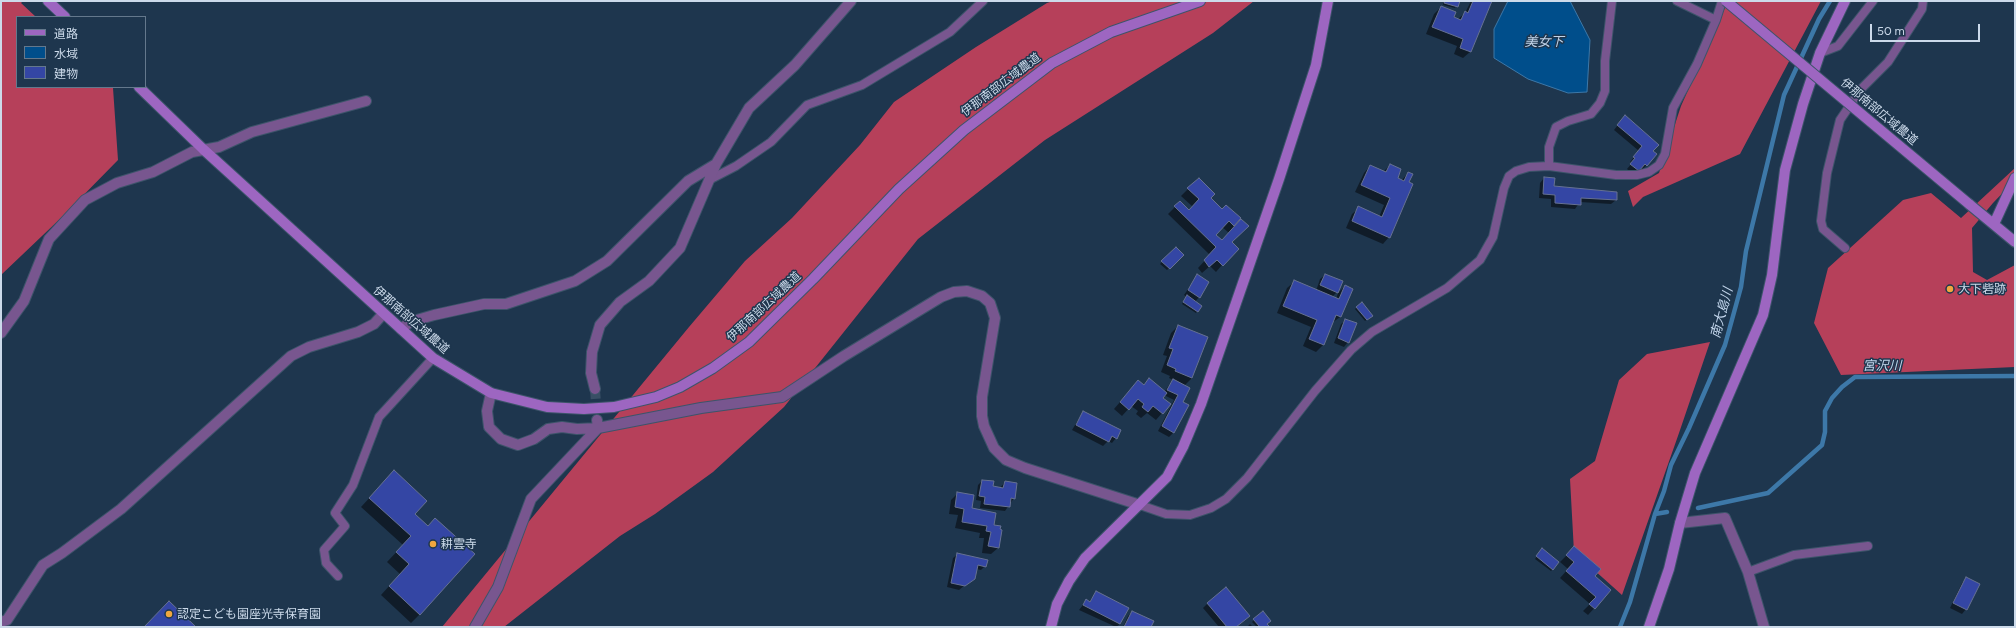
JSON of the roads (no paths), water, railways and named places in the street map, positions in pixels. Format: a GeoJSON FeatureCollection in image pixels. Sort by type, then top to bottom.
{"type":"FeatureCollection","features":[{"type":"Feature","properties":{"kind":"street"},"geometry":{"type":"LineString","coordinates":[[48,1],[64,16]]}},
{"type":"Feature","properties":{"kind":"street"},"geometry":{"type":"LineString","coordinates":[[595,389],[592,373],[592,352],[600,326],[620,302],[649,281],[680,248],[716,164],[749,108],[795,65],[851,1]]}},
{"type":"Feature","properties":{"kind":"street","name":"伊那南部広域農道"},"geometry":{"type":"LineString","coordinates":[[140,88],[202,150],[433,358],[491,393],[547,407],[584,409],[614,407],[656,397],[680,387],[713,368],[749,342],[813,279],[899,189],[964,130],[1052,63],[1111,32],[1200,1]]}},
{"type":"Feature","properties":{"kind":"street"},"geometry":{"type":"LineString","coordinates":[[1051,627],[1057,604],[1069,581],[1085,558],[1167,477],[1183,447],[1201,404],[1279,179],[1316,65],[1328,1]]}},
{"type":"Feature","properties":{"kind":"street","name":"伊那南部広域農道"},"geometry":{"type":"LineString","coordinates":[[1726,1],[2015,242]]}},
{"type":"Feature","properties":{"kind":"street"},"geometry":{"type":"LineString","coordinates":[[1649,627],[1669,569],[1680,523],[1705,446],[1763,316],[1772,275],[1785,170],[1803,104],[1820,53],[1845,1]]}},
{"type":"Feature","properties":{"kind":"street"},"geometry":{"type":"LineString","coordinates":[[1,332],[24,301],[48,239],[85,200],[117,183],[153,172],[192,152],[219,147],[252,132],[271,126],[366,101]]}},
{"type":"Feature","properties":{"kind":"street"},"geometry":{"type":"LineString","coordinates":[[401,329],[410,322],[434,315],[484,304],[506,304],[575,281],[607,260],[688,181],[716,164]]}},
{"type":"Feature","properties":{"kind":"street"},"geometry":{"type":"LineString","coordinates":[[1994,224],[2015,178]]}},
{"type":"Feature","properties":{"kind":"street"},"geometry":{"type":"LineString","coordinates":[[491,393],[487,411],[489,427],[501,439],[518,446],[534,439],[548,429],[562,426],[577,429],[598,424],[782,397],[844,356],[941,297],[954,292],[967,291],[982,296],[990,303],[995,318],[982,397],[982,416],[984,426],[994,448],[1006,460],[1025,468],[1140,505]]}},
{"type":"Feature","properties":{"kind":"street"},"geometry":{"type":"LineString","coordinates":[[7,623],[43,565],[62,553],[121,509],[291,356],[309,347],[358,332],[374,324],[384,314]]}},
{"type":"Feature","properties":{"kind":"street"},"geometry":{"type":"LineString","coordinates":[[475,627],[498,587],[531,499],[598,424]]}},
{"type":"Feature","properties":{"kind":"street"},"geometry":{"type":"LineString","coordinates":[[1680,523],[1725,518],[1748,572],[1764,627]]}},
{"type":"Feature","properties":{"kind":"lane"},"geometry":{"type":"LineString","coordinates":[[709,180],[736,166],[771,142],[807,105],[862,85],[950,32],[982,1]]}},
{"type":"Feature","properties":{"kind":"lane"},"geometry":{"type":"LineString","coordinates":[[1549,166],[1549,147],[1556,127],[1568,121],[1591,114],[1600,103],[1605,91],[1605,61],[1612,1]]}},
{"type":"Feature","properties":{"kind":"lane"},"geometry":{"type":"LineString","coordinates":[[1677,1],[1716,20]]}},
{"type":"Feature","properties":{"kind":"lane"},"geometry":{"type":"LineString","coordinates":[[1140,505],[1166,514],[1190,515],[1210,508],[1226,499],[1247,478],[1315,391],[1351,350],[1372,332],[1447,288],[1480,260],[1493,237],[1504,188],[1509,176],[1516,171],[1549,166],[1616,175],[1638,175],[1649,172],[1660,165],[1666,154],[1673,108],[1697,64],[1716,20],[1722,1]]}},
{"type":"Feature","properties":{"kind":"lane"},"geometry":{"type":"LineString","coordinates":[[1820,53],[1838,46],[1873,1]]}},
{"type":"Feature","properties":{"kind":"lane"},"geometry":{"type":"LineString","coordinates":[[1845,248],[1823,229],[1821,221],[1827,173],[1840,120],[1861,89],[1888,62],[1922,9],[1923,1]]}},
{"type":"Feature","properties":{"kind":"lane"},"geometry":{"type":"LineString","coordinates":[[338,576],[326,563],[324,550],[345,526],[335,513],[353,486],[379,417],[433,358]]}},
{"type":"Feature","properties":{"kind":"lane"},"geometry":{"type":"LineString","coordinates":[[1748,572],[1794,555],[1868,546]]}},
{"type":"Feature","properties":{"kind":"water","name":"美女下"},"geometry":{"type":"Polygon","coordinates":[[[1508,1],[1570,1],[1590,40],[1587,92],[1568,93],[1528,79],[1494,58],[1494,29],[1508,1]]]}},
{"type":"Feature","properties":{"kind":"waterway","name":"南大島川"},"geometry":{"type":"LineString","coordinates":[[1620,627],[1630,602],[1655,514],[1664,491],[1671,465],[1689,428],[1725,345],[1741,287],[1746,251],[1784,95],[1819,19],[1830,1]]}},
{"type":"Feature","properties":{"kind":"waterway","name":"宮沢川"},"geometry":{"type":"LineString","coordinates":[[1698,508],[1768,493],[1822,445],[1825,432],[1825,411],[1832,398],[1842,387],[1855,377],[2015,376]]}},
{"type":"Feature","properties":{"kind":"waterway","name":"宮沢川"},"geometry":{"type":"LineString","coordinates":[[1655,514],[1667,512]]}},
{"type":"Feature","properties":{"kind":"tunnel"},"geometry":{"type":"LineString","coordinates":[[595,389],[597,417]]}},
{"type":"Feature","properties":{"kind":"place","name":"大下砦跡"},"geometry":{"type":"Point","coordinates":[1950,289]}},
{"type":"Feature","properties":{"kind":"place","name":"耕雲寺"},"geometry":{"type":"Point","coordinates":[433,544]}},
{"type":"Feature","properties":{"kind":"place","name":"認定こども園座光寺保育園"},"geometry":{"type":"Point","coordinates":[169,614]}}]}
